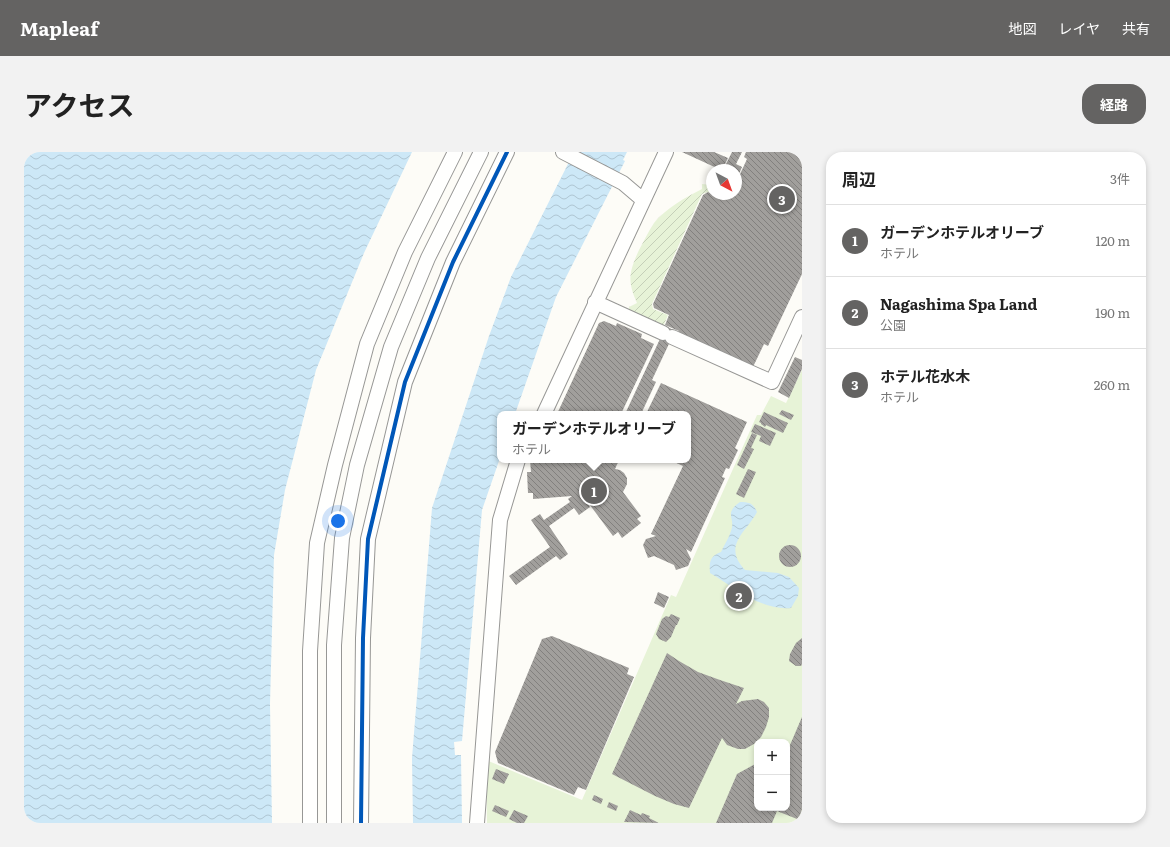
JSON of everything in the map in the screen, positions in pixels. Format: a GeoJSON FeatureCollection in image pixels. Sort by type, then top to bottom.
{"type":"FeatureCollection","features":[{"type":"Feature","properties":{"kind":"street"},"geometry":{"type":"LineString","coordinates":[[310,823],[310,651],[317,543],[335,465],[367,344],[405,252],[455,152]]}},
{"type":"Feature","properties":{"kind":"street"},"geometry":{"type":"LineString","coordinates":[[334,823],[334,646],[342,538],[357,465],[391,347],[428,258],[481,152]]}},
{"type":"Feature","properties":{"kind":"street"},"geometry":{"type":"LineString","coordinates":[[361,823],[363,638],[368,539],[405,382],[453,262],[507,152]]}},
{"type":"Feature","properties":{"kind":"street"},"geometry":{"type":"LineString","coordinates":[[545,411],[666,152]]}},
{"type":"Feature","properties":{"kind":"street"},"geometry":{"type":"LineString","coordinates":[[567,154],[622,183],[643,200]]}},
{"type":"Feature","properties":{"kind":"street"},"geometry":{"type":"LineString","coordinates":[[596,302],[772,382],[802,317]]}},
{"type":"Feature","properties":{"kind":"street"},"geometry":{"type":"LineString","coordinates":[[477,823],[500,520],[517,463]]}},
{"type":"Feature","properties":{"kind":"green space"},"geometry":{"type":"Polygon","coordinates":[[[702,184],[706,184],[706,193],[702,194],[652,304],[653,309],[668,315],[663,327],[629,310],[629,307],[637,303],[632,289],[630,276],[631,271],[639,250],[654,223],[670,208],[702,189],[702,184]]]}},
{"type":"Feature","properties":{"kind":"green space"},"geometry":{"type":"Polygon","coordinates":[[[802,370],[802,823],[487,823],[486,760],[582,800],[671,595],[676,597],[757,415],[761,415],[771,396],[786,403],[802,370]]]}},
{"type":"Feature","properties":{"kind":"water"},"geometry":{"type":"Polygon","coordinates":[[[24,152],[412,152],[364,253],[316,370],[285,490],[274,555],[270,704],[272,823],[24,823],[24,152]]]}},
{"type":"Feature","properties":{"kind":"water"},"geometry":{"type":"Polygon","coordinates":[[[574,152],[627,152],[623,160],[625,161],[556,297],[516,411],[497,411],[497,463],[498,463],[482,510],[462,741],[454,742],[455,755],[461,755],[462,823],[413,823],[412,758],[432,508],[489,336],[511,277],[574,152]]]}},
{"type":"Feature","properties":{"kind":"water"},"geometry":{"type":"Polygon","coordinates":[[[740,502],[750,504],[757,512],[738,540],[736,553],[738,561],[745,570],[778,573],[789,577],[799,588],[798,596],[791,608],[769,606],[759,602],[748,597],[710,573],[712,558],[714,555],[721,552],[730,534],[732,526],[732,510],[740,502]]]}},
{"type":"Feature","properties":{"kind":"building"},"geometry":{"type":"Polygon","coordinates":[[[682,152],[714,152],[728,158],[725,164],[708,164],[682,152]]]}},
{"type":"Feature","properties":{"kind":"building"},"geometry":{"type":"Polygon","coordinates":[[[732,152],[742,152],[736,164],[726,164],[732,152]]]}},
{"type":"Feature","properties":{"kind":"building"},"geometry":{"type":"Polygon","coordinates":[[[746,152],[802,152],[802,274],[768,346],[764,344],[752,369],[677,335],[679,331],[665,325],[669,315],[654,308],[653,304],[703,195],[706,193],[706,200],[742,200],[742,170],[747,159],[744,157],[746,152]]]}},
{"type":"Feature","properties":{"kind":"building"},"geometry":{"type":"Polygon","coordinates":[[[604,321],[616,326],[617,323],[642,334],[641,338],[654,344],[622,411],[558,411],[599,323],[604,321]]]}},
{"type":"Feature","properties":{"kind":"building"},"geometry":{"type":"Polygon","coordinates":[[[666,326],[675,331],[652,380],[656,382],[642,411],[626,411],[666,326]]]}},
{"type":"Feature","properties":{"kind":"building"},"geometry":{"type":"Polygon","coordinates":[[[795,357],[802,360],[802,369],[789,398],[778,392],[795,357]]]}},
{"type":"Feature","properties":{"kind":"building"},"geometry":{"type":"Polygon","coordinates":[[[661,383],[747,422],[735,448],[738,450],[729,469],[726,468],[722,477],[725,478],[691,552],[686,549],[691,559],[688,566],[676,570],[674,565],[654,556],[648,558],[643,545],[646,539],[656,536],[651,534],[683,466],[676,463],[691,463],[691,411],[647,411],[661,383]]]}},
{"type":"Feature","properties":{"kind":"building"},"geometry":{"type":"Polygon","coordinates":[[[782,410],[794,415],[791,420],[779,414],[782,410]]]}},
{"type":"Feature","properties":{"kind":"building"},"geometry":{"type":"Polygon","coordinates":[[[764,412],[788,423],[783,433],[766,425],[765,427],[759,422],[764,412]]]}},
{"type":"Feature","properties":{"kind":"building"},"geometry":{"type":"Polygon","coordinates":[[[755,424],[776,433],[770,446],[759,441],[761,436],[751,432],[755,424]]]}},
{"type":"Feature","properties":{"kind":"building"},"geometry":{"type":"Polygon","coordinates":[[[752,433],[757,435],[751,448],[754,449],[744,469],[737,465],[752,433]]]}},
{"type":"Feature","properties":{"kind":"building"},"geometry":{"type":"Polygon","coordinates":[[[530,463],[618,463],[615,469],[624,473],[627,478],[627,484],[623,492],[641,516],[637,519],[641,523],[622,538],[618,532],[613,536],[584,497],[590,507],[579,515],[574,508],[549,526],[568,554],[560,560],[556,556],[516,585],[509,576],[550,547],[531,520],[540,514],[544,520],[570,502],[568,499],[572,496],[533,499],[533,493],[528,493],[527,472],[531,472],[530,463]]]}},
{"type":"Feature","properties":{"kind":"building"},"geometry":{"type":"Polygon","coordinates":[[[748,469],[756,472],[744,498],[736,494],[748,469]]]}},
{"type":"Feature","properties":{"kind":"building"},"geometry":{"type":"Polygon","coordinates":[[[790,545],[798,548],[801,556],[798,564],[790,567],[782,564],[779,556],[782,548],[790,545]]]}},
{"type":"Feature","properties":{"kind":"building"},"geometry":{"type":"Polygon","coordinates":[[[658,592],[669,597],[664,608],[654,603],[658,592]]]}},
{"type":"Feature","properties":{"kind":"building"},"geometry":{"type":"Polygon","coordinates":[[[671,614],[680,618],[671,637],[666,642],[659,639],[656,634],[662,619],[666,616],[669,617],[671,614]]]}},
{"type":"Feature","properties":{"kind":"building"},"geometry":{"type":"Polygon","coordinates":[[[552,636],[629,668],[627,674],[634,677],[586,790],[578,787],[574,795],[498,763],[495,752],[542,639],[552,636]]]}},
{"type":"Feature","properties":{"kind":"building"},"geometry":{"type":"Polygon","coordinates":[[[802,638],[802,664],[801,666],[796,666],[789,661],[790,654],[796,643],[802,638]]]}},
{"type":"Feature","properties":{"kind":"building"},"geometry":{"type":"Polygon","coordinates":[[[667,653],[698,672],[744,688],[736,704],[742,701],[758,699],[764,702],[769,708],[769,717],[766,727],[759,739],[754,739],[754,744],[745,749],[738,749],[727,745],[722,738],[689,808],[674,804],[655,796],[612,774],[667,653]]]}},
{"type":"Feature","properties":{"kind":"building"},"geometry":{"type":"Polygon","coordinates":[[[802,717],[802,821],[777,811],[790,811],[790,745],[802,717]]]}},
{"type":"Feature","properties":{"kind":"building"},"geometry":{"type":"Polygon","coordinates":[[[754,765],[754,811],[777,811],[772,823],[716,823],[737,774],[754,765]]]}},
{"type":"Feature","properties":{"kind":"building"},"geometry":{"type":"Polygon","coordinates":[[[496,769],[509,774],[504,784],[492,779],[496,769]]]}},
{"type":"Feature","properties":{"kind":"building"},"geometry":{"type":"Polygon","coordinates":[[[594,795],[603,799],[601,804],[592,800],[594,795]]]}},
{"type":"Feature","properties":{"kind":"building"},"geometry":{"type":"Polygon","coordinates":[[[609,802],[618,806],[616,811],[607,807],[609,802]]]}},
{"type":"Feature","properties":{"kind":"building"},"geometry":{"type":"Polygon","coordinates":[[[495,805],[509,811],[506,817],[492,811],[495,805]]]}},
{"type":"Feature","properties":{"kind":"building"},"geometry":{"type":"Polygon","coordinates":[[[514,810],[528,816],[524,823],[517,823],[509,819],[514,810]]]}},
{"type":"Feature","properties":{"kind":"building"},"geometry":{"type":"Polygon","coordinates":[[[630,810],[641,815],[642,813],[650,816],[649,818],[659,823],[624,822],[630,810]]]}},
{"type":"Feature","properties":{"kind":"cycle path"},"geometry":{"type":"LineString","coordinates":[[361,823],[363,638],[368,539],[405,382],[453,262],[507,152]]}},
{"type":"Feature","properties":{"kind":"place","name":"ホテル花水木"},"geometry":{"type":"Point","coordinates":[782,199]}},
{"type":"Feature","properties":{"kind":"place","name":"ガーデンホテルオリーブ"},"geometry":{"type":"Point","coordinates":[594,491]}},
{"type":"Feature","properties":{"kind":"place","name":"Nagashima Spa Land"},"geometry":{"type":"Point","coordinates":[739,596]}}]}
